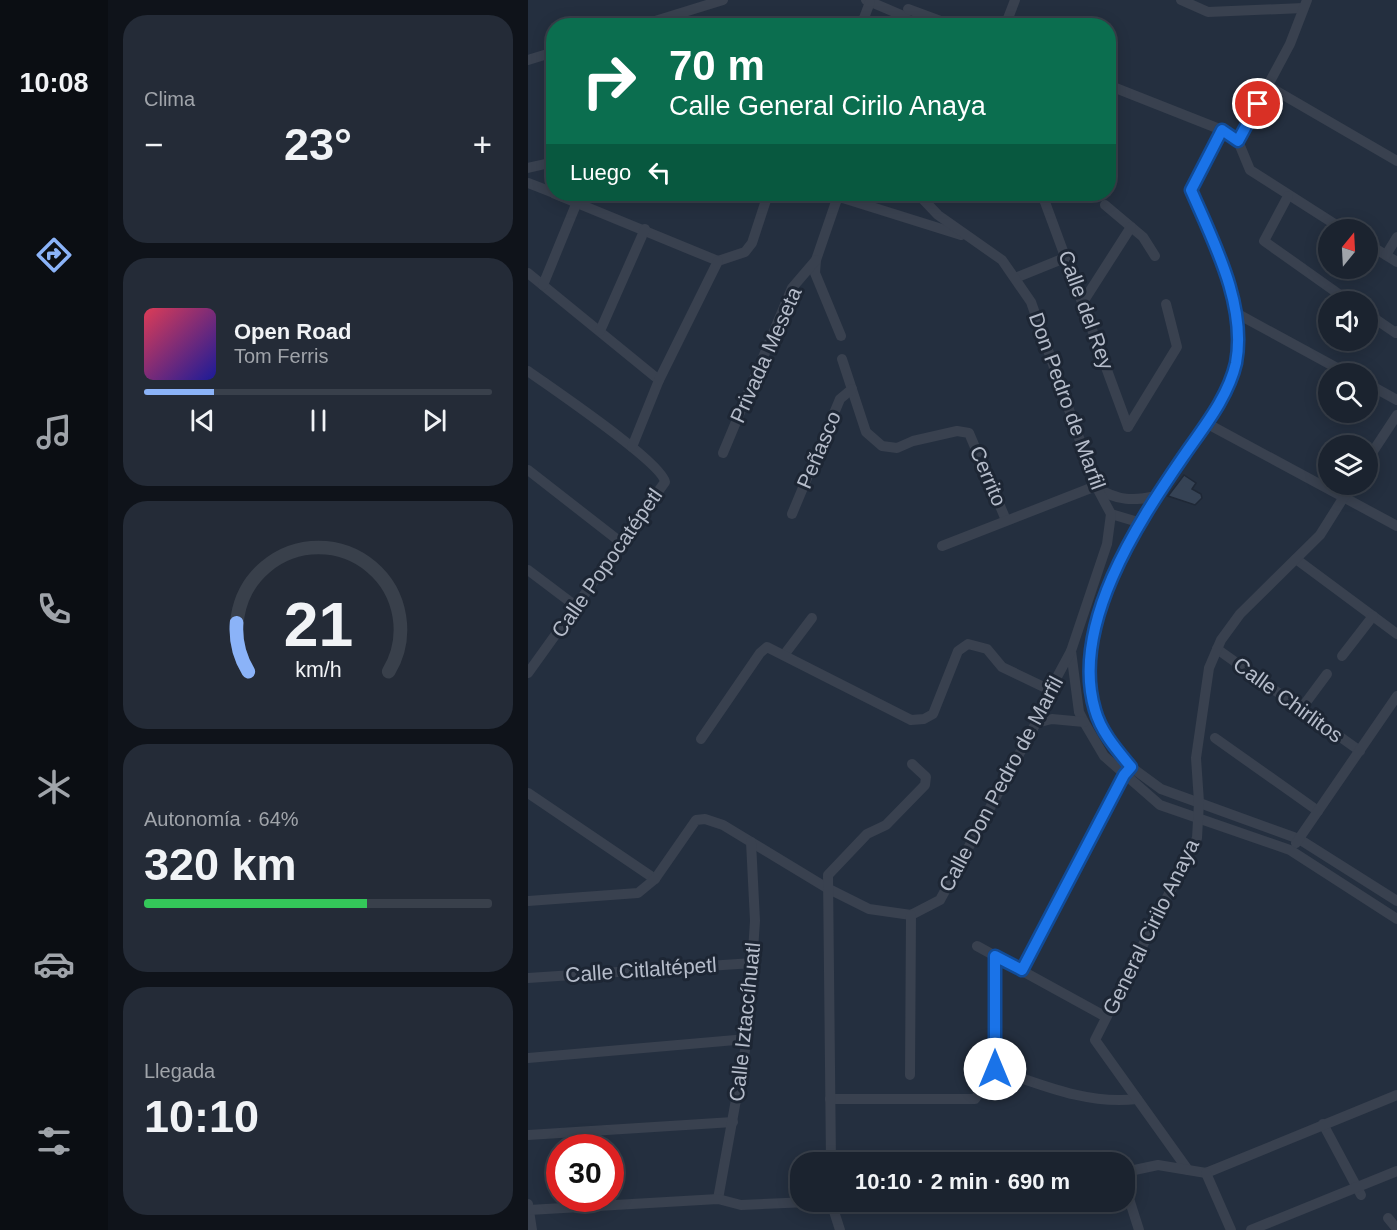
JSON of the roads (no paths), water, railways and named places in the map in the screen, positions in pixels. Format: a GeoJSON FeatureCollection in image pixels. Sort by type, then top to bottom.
{"type":"FeatureCollection","features":[{"type":"Feature","properties":{"kind":"street"},"geometry":{"type":"LineString","coordinates":[[665,18],[723,0]]}},
{"type":"Feature","properties":{"kind":"street"},"geometry":{"type":"LineString","coordinates":[[1008,18],[1015,0]]}},
{"type":"Feature","properties":{"kind":"street"},"geometry":{"type":"LineString","coordinates":[[1181,0],[1208,12],[1305,4],[1290,44],[1238,141]]}},
{"type":"Feature","properties":{"kind":"street"},"geometry":{"type":"LineString","coordinates":[[863,18],[868,1],[925,18]]}},
{"type":"Feature","properties":{"kind":"street"},"geometry":{"type":"LineString","coordinates":[[528,60],[546,54]]}},
{"type":"Feature","properties":{"kind":"street"},"geometry":{"type":"LineString","coordinates":[[1268,86],[1397,161]]}},
{"type":"Feature","properties":{"kind":"street"},"geometry":{"type":"LineString","coordinates":[[1116,88],[1222,130],[1238,141],[1250,170],[1326,219]]}},
{"type":"Feature","properties":{"kind":"street"},"geometry":{"type":"LineString","coordinates":[[1222,130],[1191,190],[1223,264],[1236,313],[1236,363],[1217,407],[1138,522],[1101,607],[1089,661],[1089,680],[1095,713],[1128,771],[1160,806],[1199,811],[1299,839],[1397,901]]}},
{"type":"Feature","properties":{"kind":"street"},"geometry":{"type":"LineString","coordinates":[[528,168],[546,164]]}},
{"type":"Feature","properties":{"kind":"street"},"geometry":{"type":"LineString","coordinates":[[528,183],[546,190]]}},
{"type":"Feature","properties":{"kind":"street"},"geometry":{"type":"LineString","coordinates":[[1288,196],[1264,241],[1334,291]]}},
{"type":"Feature","properties":{"kind":"street"},"geometry":{"type":"LineString","coordinates":[[543,285],[577,202],[718,261],[745,252],[752,243],[766,201]]}},
{"type":"Feature","properties":{"kind":"street"},"geometry":{"type":"LineString","coordinates":[[832,201],[816,260],[815,273],[841,336]]}},
{"type":"Feature","properties":{"kind":"street"},"geometry":{"type":"LineString","coordinates":[[853,201],[970,237]]}},
{"type":"Feature","properties":{"kind":"street","name":"Don Pedro de Marfil"},"geometry":{"type":"LineString","coordinates":[[925,201],[938,215],[1002,260],[1031,302],[1096,486],[1111,514],[1107,544],[1071,651]]}},
{"type":"Feature","properties":{"kind":"street","name":"Calle del Rey"},"geometry":{"type":"LineString","coordinates":[[1045,201],[1128,427],[1177,346],[1166,304]]}},
{"type":"Feature","properties":{"kind":"street"},"geometry":{"type":"LineString","coordinates":[[1105,205],[1143,237],[1155,256]]}},
{"type":"Feature","properties":{"kind":"street"},"geometry":{"type":"LineString","coordinates":[[1083,302],[1131,227]]}},
{"type":"Feature","properties":{"kind":"street"},"geometry":{"type":"LineString","coordinates":[[600,331],[645,229]]}},
{"type":"Feature","properties":{"kind":"street"},"geometry":{"type":"LineString","coordinates":[[1386,255],[1397,237]]}},
{"type":"Feature","properties":{"kind":"street"},"geometry":{"type":"LineString","coordinates":[[1378,250],[1397,262]]}},
{"type":"Feature","properties":{"kind":"street"},"geometry":{"type":"LineString","coordinates":[[1015,278],[1067,257]]}},
{"type":"Feature","properties":{"kind":"street","name":"Privada Meseta"},"geometry":{"type":"LineString","coordinates":[[723,453],[792,288],[816,260]]}},
{"type":"Feature","properties":{"kind":"street"},"geometry":{"type":"LineString","coordinates":[[528,371],[632,447],[659,380],[718,261]]}},
{"type":"Feature","properties":{"kind":"street"},"geometry":{"type":"LineString","coordinates":[[528,273],[659,380]]}},
{"type":"Feature","properties":{"kind":"street"},"geometry":{"type":"LineString","coordinates":[[1236,313],[1328,363]]}},
{"type":"Feature","properties":{"kind":"street"},"geometry":{"type":"LineString","coordinates":[[1378,320],[1396,332]]}},
{"type":"Feature","properties":{"kind":"street"},"geometry":{"type":"LineString","coordinates":[[842,359],[852,389]]}},
{"type":"Feature","properties":{"kind":"street","name":"Cerrito"},"geometry":{"type":"LineString","coordinates":[[852,389],[866,432],[882,446],[897,448],[913,441],[957,431],[969,433],[1006,520]]}},
{"type":"Feature","properties":{"kind":"street","name":"Peñasco"},"geometry":{"type":"LineString","coordinates":[[792,514],[840,399],[852,389]]}},
{"type":"Feature","properties":{"kind":"street"},"geometry":{"type":"LineString","coordinates":[[1378,390],[1397,400]]}},
{"type":"Feature","properties":{"kind":"street"},"geometry":{"type":"LineString","coordinates":[[1378,444],[1397,415]]}},
{"type":"Feature","properties":{"kind":"street"},"geometry":{"type":"LineString","coordinates":[[1206,423],[1397,526]]}},
{"type":"Feature","properties":{"kind":"street","name":"Calle Popocatépetl"},"geometry":{"type":"LineString","coordinates":[[530,668],[623,544],[665,482],[662,473],[632,447]]}},
{"type":"Feature","properties":{"kind":"street"},"geometry":{"type":"LineString","coordinates":[[528,470],[623,544]]}},
{"type":"Feature","properties":{"kind":"street"},"geometry":{"type":"LineString","coordinates":[[942,546],[1096,486],[1111,497],[1142,500],[1156,496]]}},
{"type":"Feature","properties":{"kind":"street","name":"General Cirilo Anaya"},"geometry":{"type":"LineString","coordinates":[[1137,1099],[1095,1040],[1197,838],[1199,811],[1196,758],[1209,668],[1217,649],[1240,614],[1320,535],[1344,497]]}},
{"type":"Feature","properties":{"kind":"street"},"geometry":{"type":"LineString","coordinates":[[1111,514],[1138,522]]}},
{"type":"Feature","properties":{"kind":"street"},"geometry":{"type":"LineString","coordinates":[[1296,559],[1397,634]]}},
{"type":"Feature","properties":{"kind":"street"},"geometry":{"type":"LineString","coordinates":[[528,570],[577,607]]}},
{"type":"Feature","properties":{"kind":"street"},"geometry":{"type":"LineString","coordinates":[[1342,656],[1373,616]]}},
{"type":"Feature","properties":{"kind":"street"},"geometry":{"type":"LineString","coordinates":[[784,655],[812,618]]}},
{"type":"Feature","properties":{"kind":"street"},"geometry":{"type":"LineString","coordinates":[[701,739],[765,648],[769,647],[911,720],[924,719],[933,714],[958,651],[968,644],[987,649],[1002,667],[1050,690]]}},
{"type":"Feature","properties":{"kind":"street","name":"Calle Chirlitos"},"geometry":{"type":"LineString","coordinates":[[1217,649],[1360,751]]}},
{"type":"Feature","properties":{"kind":"street"},"geometry":{"type":"LineString","coordinates":[[1071,651],[1079,712],[1104,756],[1199,811],[1290,850],[1397,919]]}},
{"type":"Feature","properties":{"kind":"street","name":"Calle Don Pedro de Marfil"},"geometry":{"type":"LineString","coordinates":[[911,915],[940,900],[1036,723],[1050,690],[1071,651]]}},
{"type":"Feature","properties":{"kind":"street"},"geometry":{"type":"LineString","coordinates":[[1301,709],[1327,674]]}},
{"type":"Feature","properties":{"kind":"street"},"geometry":{"type":"LineString","coordinates":[[1290,850],[1397,696]]}},
{"type":"Feature","properties":{"kind":"street"},"geometry":{"type":"LineString","coordinates":[[1036,723],[1052,719],[1084,722]]}},
{"type":"Feature","properties":{"kind":"street"},"geometry":{"type":"LineString","coordinates":[[1215,738],[1318,812]]}},
{"type":"Feature","properties":{"kind":"street"},"geometry":{"type":"LineString","coordinates":[[831,1152],[828,875],[867,834],[886,825],[925,785],[926,777],[912,764]]}},
{"type":"Feature","properties":{"kind":"street"},"geometry":{"type":"LineString","coordinates":[[1022,970],[1128,771]]}},
{"type":"Feature","properties":{"kind":"street"},"geometry":{"type":"LineString","coordinates":[[528,793],[655,879]]}},
{"type":"Feature","properties":{"kind":"street"},"geometry":{"type":"LineString","coordinates":[[528,901],[638,893],[655,879],[696,820],[712,820],[827,888],[869,909],[911,915],[910,1075]]}},
{"type":"Feature","properties":{"kind":"street","name":"Calle Iztaccíhuatl"},"geometry":{"type":"LineString","coordinates":[[718,1199],[747,1039],[755,921],[751,842]]}},
{"type":"Feature","properties":{"kind":"street"},"geometry":{"type":"LineString","coordinates":[[977,946],[1106,1017]]}},
{"type":"Feature","properties":{"kind":"street"},"geometry":{"type":"LineString","coordinates":[[830,1099],[975,1099],[995,1069],[995,956]]}},
{"type":"Feature","properties":{"kind":"street","name":"Calle Citlaltépetl"},"geometry":{"type":"LineString","coordinates":[[528,978],[753,963]]}},
{"type":"Feature","properties":{"kind":"street"},"geometry":{"type":"LineString","coordinates":[[528,1058],[747,1039]]}},
{"type":"Feature","properties":{"kind":"street"},"geometry":{"type":"LineString","coordinates":[[995,1069],[1073,1095],[1118,1101],[1137,1099],[1188,1170]]}},
{"type":"Feature","properties":{"kind":"street"},"geometry":{"type":"LineString","coordinates":[[1135,1170],[1158,1165],[1206,1173],[1397,1095]]}},
{"type":"Feature","properties":{"kind":"street"},"geometry":{"type":"LineString","coordinates":[[528,1135],[733,1122]]}},
{"type":"Feature","properties":{"kind":"street"},"geometry":{"type":"LineString","coordinates":[[1323,1124],[1359,1191]]}},
{"type":"Feature","properties":{"kind":"street"},"geometry":{"type":"LineString","coordinates":[[1251,1230],[1359,1191],[1397,1171]]}},
{"type":"Feature","properties":{"kind":"street"},"geometry":{"type":"LineString","coordinates":[[1206,1173],[1231,1230]]}},
{"type":"Feature","properties":{"kind":"street"},"geometry":{"type":"LineString","coordinates":[[532,1230],[529,1207],[718,1199],[741,1205],[790,1203]]}},
{"type":"Feature","properties":{"kind":"street"},"geometry":{"type":"LineString","coordinates":[[834,1212],[840,1230]]}},
{"type":"Feature","properties":{"kind":"street"},"geometry":{"type":"LineString","coordinates":[[1133,1212],[1139,1230]]}},
{"type":"Feature","properties":{"kind":"street"},"geometry":{"type":"LineString","coordinates":[[1388,1218],[1397,1229]]}}]}
